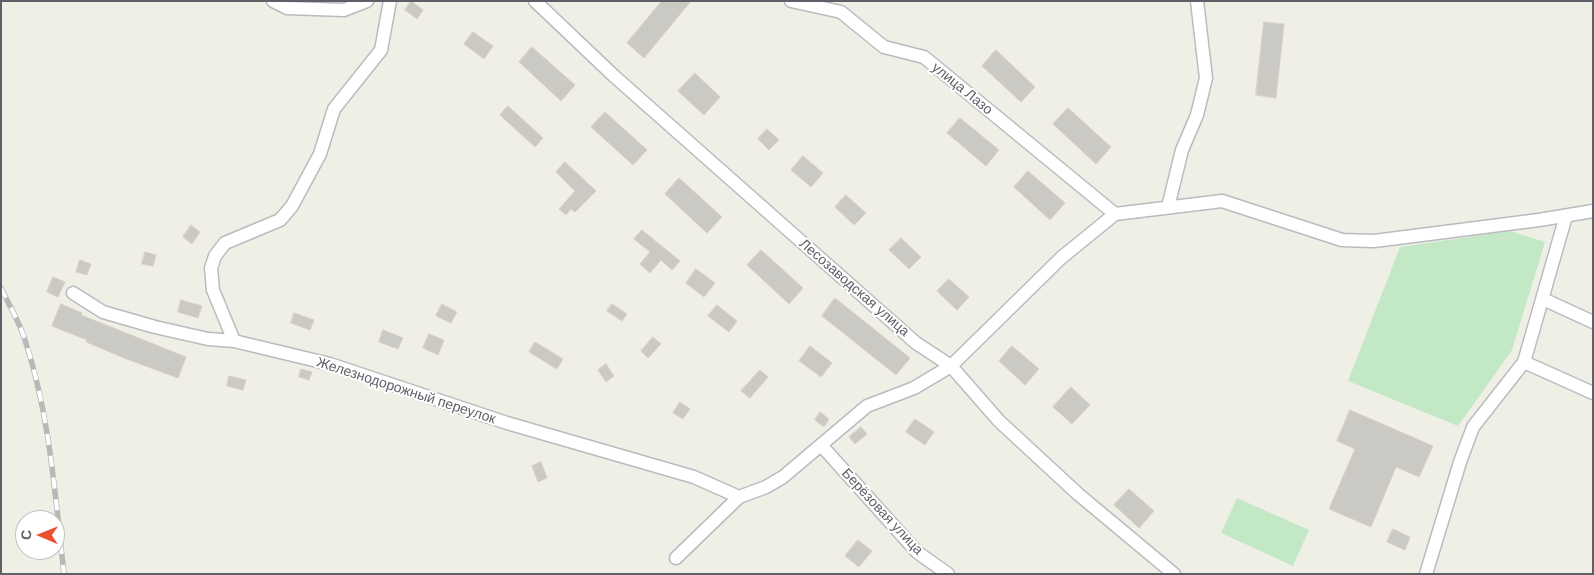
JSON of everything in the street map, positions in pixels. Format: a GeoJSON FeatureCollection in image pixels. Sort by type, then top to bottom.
{"type":"FeatureCollection","features":[{"type":"Feature","properties":{"kind":"street"},"geometry":{"type":"LineString","coordinates":[[273,1],[287,8],[344,10],[367,1]]}},
{"type":"Feature","properties":{"kind":"street"},"geometry":{"type":"LineString","coordinates":[[234,341],[213,290],[211,268],[215,256],[225,242],[280,220],[292,206],[320,154],[334,109],[380,50],[390,1]]}},
{"type":"Feature","properties":{"kind":"street","name":"Лесозаводская улица"},"geometry":{"type":"LineString","coordinates":[[535,1],[614,76],[916,343],[951,366],[999,421],[1078,494],[1174,574]]}},
{"type":"Feature","properties":{"kind":"street","name":"улица Лазо"},"geometry":{"type":"LineString","coordinates":[[791,1],[841,12],[884,47],[924,57],[1115,214]]}},
{"type":"Feature","properties":{"kind":"street"},"geometry":{"type":"LineString","coordinates":[[1168,207],[1182,150],[1197,115],[1206,78],[1197,1]]}},
{"type":"Feature","properties":{"kind":"street"},"geometry":{"type":"LineString","coordinates":[[676,558],[739,497],[766,487],[783,477],[867,406],[914,388],[951,366],[1061,258],[1115,214],[1222,201],[1342,240],[1374,241],[1593,211]]}},
{"type":"Feature","properties":{"kind":"street"},"geometry":{"type":"LineString","coordinates":[[1426,574],[1460,462],[1473,427],[1524,362],[1566,216]]}},
{"type":"Feature","properties":{"kind":"street","name":"Железнодорожный переулок"},"geometry":{"type":"LineString","coordinates":[[73,293],[103,312],[208,339],[234,341],[330,364],[507,423],[694,477],[739,497]]}},
{"type":"Feature","properties":{"kind":"street"},"geometry":{"type":"LineString","coordinates":[[1542,298],[1593,322]]}},
{"type":"Feature","properties":{"kind":"street"},"geometry":{"type":"LineString","coordinates":[[1524,362],[1593,393]]}},
{"type":"Feature","properties":{"kind":"street","name":"Берёзовая улица"},"geometry":{"type":"LineString","coordinates":[[822,445],[917,552],[948,574]]}},
{"type":"Feature","properties":{"kind":"green space"},"geometry":{"type":"Polygon","coordinates":[[[1510,231],[1545,242],[1512,350],[1458,426],[1348,381],[1400,247],[1510,231]]]}},
{"type":"Feature","properties":{"kind":"green space"},"geometry":{"type":"Polygon","coordinates":[[[1237,498],[1309,530],[1293,566],[1221,533],[1237,498]]]}},
{"type":"Feature","properties":{"kind":"building"},"geometry":{"type":"Polygon","coordinates":[[[411,1],[423,10],[417,19],[405,10],[411,1]]]}},
{"type":"Feature","properties":{"kind":"building"},"geometry":{"type":"Polygon","coordinates":[[[662,1],[691,1],[644,58],[627,43],[662,1]]]}},
{"type":"Feature","properties":{"kind":"building"},"geometry":{"type":"Polygon","coordinates":[[[1264,22],[1284,24],[1276,98],[1256,95],[1264,22]]]}},
{"type":"Feature","properties":{"kind":"building"},"geometry":{"type":"Polygon","coordinates":[[[473,32],[493,46],[484,59],[464,44],[473,32]]]}},
{"type":"Feature","properties":{"kind":"building"},"geometry":{"type":"Polygon","coordinates":[[[532,47],[575,85],[561,101],[519,62],[532,47]]]}},
{"type":"Feature","properties":{"kind":"building"},"geometry":{"type":"Polygon","coordinates":[[[996,50],[1035,87],[1021,102],[982,66],[996,50]]]}},
{"type":"Feature","properties":{"kind":"building"},"geometry":{"type":"Polygon","coordinates":[[[695,73],[720,97],[704,115],[678,91],[695,73]]]}},
{"type":"Feature","properties":{"kind":"building"},"geometry":{"type":"Polygon","coordinates":[[[508,106],[543,138],[535,147],[500,115],[508,106]]]}},
{"type":"Feature","properties":{"kind":"building"},"geometry":{"type":"Polygon","coordinates":[[[1068,108],[1111,147],[1096,164],[1053,124],[1068,108]]]}},
{"type":"Feature","properties":{"kind":"building"},"geometry":{"type":"Polygon","coordinates":[[[605,112],[647,150],[633,165],[591,127],[605,112]]]}},
{"type":"Feature","properties":{"kind":"building"},"geometry":{"type":"Polygon","coordinates":[[[960,118],[999,150],[986,166],[947,133],[960,118]]]}},
{"type":"Feature","properties":{"kind":"building"},"geometry":{"type":"Polygon","coordinates":[[[767,129],[779,140],[769,150],[758,139],[767,129]]]}},
{"type":"Feature","properties":{"kind":"building"},"geometry":{"type":"Polygon","coordinates":[[[803,156],[823,173],[811,187],[791,170],[803,156]]]}},
{"type":"Feature","properties":{"kind":"building"},"geometry":{"type":"Polygon","coordinates":[[[565,162],[596,191],[575,212],[571,209],[566,215],[559,209],[575,191],[556,172],[565,162]]]}},
{"type":"Feature","properties":{"kind":"building"},"geometry":{"type":"Polygon","coordinates":[[[1028,171],[1065,203],[1050,220],[1014,187],[1028,171]]]}},
{"type":"Feature","properties":{"kind":"building"},"geometry":{"type":"Polygon","coordinates":[[[679,178],[722,217],[707,233],[665,194],[679,178]]]}},
{"type":"Feature","properties":{"kind":"building"},"geometry":{"type":"Polygon","coordinates":[[[846,195],[866,213],[854,225],[835,207],[846,195]]]}},
{"type":"Feature","properties":{"kind":"building"},"geometry":{"type":"Polygon","coordinates":[[[191,225],[200,232],[192,244],[183,237],[191,225]]]}},
{"type":"Feature","properties":{"kind":"building"},"geometry":{"type":"Polygon","coordinates":[[[642,230],[680,261],[672,270],[661,260],[650,273],[640,264],[650,252],[634,239],[642,230]]]}},
{"type":"Feature","properties":{"kind":"building"},"geometry":{"type":"Polygon","coordinates":[[[901,238],[921,257],[909,269],[889,250],[901,238]]]}},
{"type":"Feature","properties":{"kind":"building"},"geometry":{"type":"Polygon","coordinates":[[[761,250],[803,288],[789,304],[747,265],[761,250]]]}},
{"type":"Feature","properties":{"kind":"building"},"geometry":{"type":"Polygon","coordinates":[[[145,252],[156,255],[153,266],[142,264],[145,252]]]}},
{"type":"Feature","properties":{"kind":"building"},"geometry":{"type":"Polygon","coordinates":[[[80,260],[91,264],[87,275],[76,272],[80,260]]]}},
{"type":"Feature","properties":{"kind":"building"},"geometry":{"type":"Polygon","coordinates":[[[696,269],[715,283],[704,297],[686,283],[696,269]]]}},
{"type":"Feature","properties":{"kind":"building"},"geometry":{"type":"Polygon","coordinates":[[[53,277],[65,282],[58,297],[47,292],[53,277]]]}},
{"type":"Feature","properties":{"kind":"building"},"geometry":{"type":"Polygon","coordinates":[[[949,279],[969,297],[957,310],[937,291],[949,279]]]}},
{"type":"Feature","properties":{"kind":"building"},"geometry":{"type":"Polygon","coordinates":[[[835,298],[910,358],[896,375],[822,316],[835,298]]]}},
{"type":"Feature","properties":{"kind":"building"},"geometry":{"type":"Polygon","coordinates":[[[181,300],[202,306],[198,318],[178,312],[181,300]]]}},
{"type":"Feature","properties":{"kind":"building"},"geometry":{"type":"Polygon","coordinates":[[[61,304],[82,313],[81,315],[186,357],[178,378],[124,358],[52,326],[61,304]]]}},
{"type":"Feature","properties":{"kind":"building"},"geometry":{"type":"Polygon","coordinates":[[[442,304],[457,312],[451,323],[436,316],[442,304]]]}},
{"type":"Feature","properties":{"kind":"building"},"geometry":{"type":"Polygon","coordinates":[[[612,304],[627,314],[622,321],[607,311],[612,304]]]}},
{"type":"Feature","properties":{"kind":"building"},"geometry":{"type":"Polygon","coordinates":[[[717,305],[737,321],[729,332],[708,316],[717,305]]]}},
{"type":"Feature","properties":{"kind":"building"},"geometry":{"type":"Polygon","coordinates":[[[294,313],[314,320],[310,330],[291,323],[294,313]]]}},
{"type":"Feature","properties":{"kind":"building"},"geometry":{"type":"Polygon","coordinates":[[[383,330],[403,338],[398,349],[379,342],[383,330]]]}},
{"type":"Feature","properties":{"kind":"building"},"geometry":{"type":"Polygon","coordinates":[[[429,334],[444,340],[438,355],[423,348],[429,334]]]}},
{"type":"Feature","properties":{"kind":"building"},"geometry":{"type":"Polygon","coordinates":[[[653,337],[661,344],[648,358],[641,351],[653,337]]]}},
{"type":"Feature","properties":{"kind":"building"},"geometry":{"type":"Polygon","coordinates":[[[535,342],[563,359],[557,369],[529,352],[535,342]]]}},
{"type":"Feature","properties":{"kind":"building"},"geometry":{"type":"Polygon","coordinates":[[[810,346],[832,363],[821,377],[799,361],[810,346]]]}},
{"type":"Feature","properties":{"kind":"building"},"geometry":{"type":"Polygon","coordinates":[[[1012,346],[1039,369],[1025,385],[999,361],[1012,346]]]}},
{"type":"Feature","properties":{"kind":"building"},"geometry":{"type":"Polygon","coordinates":[[[606,364],[614,376],[606,382],[598,370],[606,364]]]}},
{"type":"Feature","properties":{"kind":"building"},"geometry":{"type":"Polygon","coordinates":[[[301,369],[312,372],[309,380],[299,377],[301,369]]]}},
{"type":"Feature","properties":{"kind":"building"},"geometry":{"type":"Polygon","coordinates":[[[760,370],[768,377],[750,398],[741,391],[760,370]]]}},
{"type":"Feature","properties":{"kind":"building"},"geometry":{"type":"Polygon","coordinates":[[[229,376],[246,380],[243,390],[227,386],[229,376]]]}},
{"type":"Feature","properties":{"kind":"building"},"geometry":{"type":"Polygon","coordinates":[[[1071,387],[1090,405],[1072,424],[1053,407],[1071,387]]]}},
{"type":"Feature","properties":{"kind":"building"},"geometry":{"type":"Polygon","coordinates":[[[680,402],[690,409],[683,419],[673,413],[680,402]]]}},
{"type":"Feature","properties":{"kind":"building"},"geometry":{"type":"Polygon","coordinates":[[[1350,410],[1433,446],[1419,477],[1396,467],[1371,527],[1329,509],[1355,449],[1337,441],[1350,410]]]}},
{"type":"Feature","properties":{"kind":"building"},"geometry":{"type":"Polygon","coordinates":[[[820,412],[829,419],[824,427],[815,420],[820,412]]]}},
{"type":"Feature","properties":{"kind":"building"},"geometry":{"type":"Polygon","coordinates":[[[915,419],[934,432],[925,445],[906,432],[915,419]]]}},
{"type":"Feature","properties":{"kind":"building"},"geometry":{"type":"Polygon","coordinates":[[[861,427],[867,434],[855,444],[849,437],[861,427]]]}},
{"type":"Feature","properties":{"kind":"building"},"geometry":{"type":"Polygon","coordinates":[[[541,462],[547,478],[538,482],[532,466],[541,462]]]}},
{"type":"Feature","properties":{"kind":"building"},"geometry":{"type":"Polygon","coordinates":[[[1129,489],[1154,511],[1139,528],[1114,505],[1129,489]]]}},
{"type":"Feature","properties":{"kind":"building"},"geometry":{"type":"Polygon","coordinates":[[[1393,529],[1410,537],[1405,550],[1387,542],[1393,529]]]}},
{"type":"Feature","properties":{"kind":"building"},"geometry":{"type":"Polygon","coordinates":[[[858,540],[872,551],[859,567],[845,556],[858,540]]]}},
{"type":"Feature","properties":{"kind":"railway"},"geometry":{"type":"LineString","coordinates":[[1,288],[23,334],[40,398],[54,485],[64,574]]}}]}
